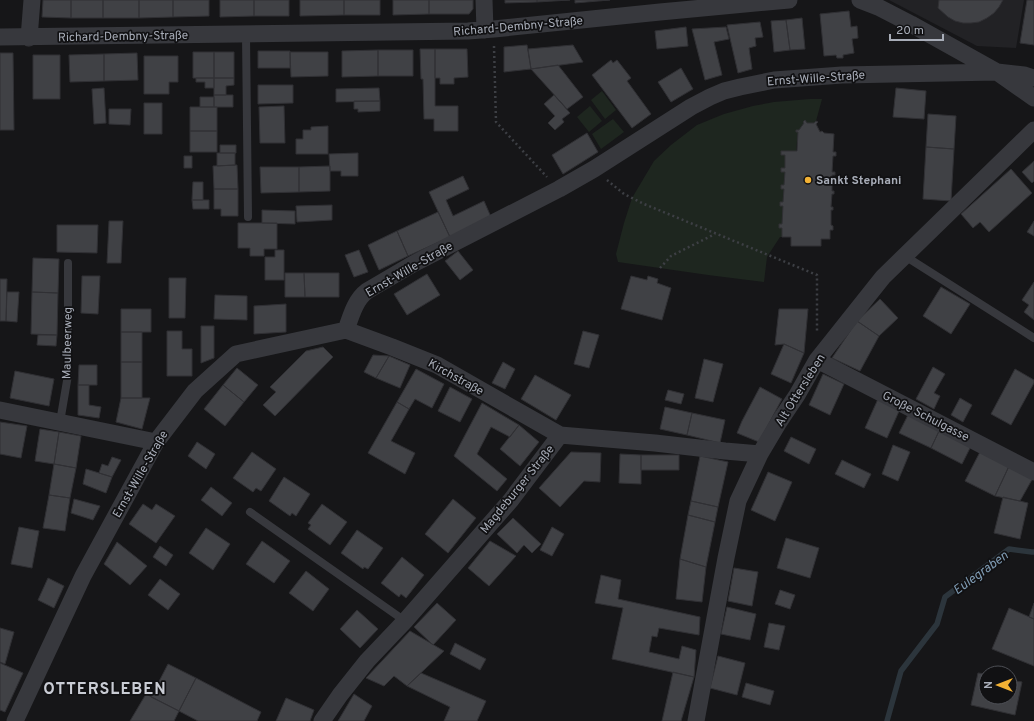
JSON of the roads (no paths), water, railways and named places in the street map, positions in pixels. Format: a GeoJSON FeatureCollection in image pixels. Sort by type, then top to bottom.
{"type":"FeatureCollection","features":[{"type":"Feature","properties":{"kind":"street"},"geometry":{"type":"LineString","coordinates":[[29,38],[32,0]]}},
{"type":"Feature","properties":{"kind":"street"},"geometry":{"type":"LineString","coordinates":[[484,0],[489,30]]}},
{"type":"Feature","properties":{"kind":"street","name":"Richard-Dembny-Straße"},"geometry":{"type":"LineString","coordinates":[[0,37],[29,38],[148,35],[246,35],[489,30],[789,0]]}},
{"type":"Feature","properties":{"kind":"street"},"geometry":{"type":"LineString","coordinates":[[860,0],[878,7],[911,24],[997,72],[1034,98]]}},
{"type":"Feature","properties":{"kind":"street"},"geometry":{"type":"LineString","coordinates":[[997,72],[1024,75],[1034,78]]}},
{"type":"Feature","properties":{"kind":"street","name":"Ernst-Wille-Straße"},"geometry":{"type":"LineString","coordinates":[[15,721],[83,576],[156,442],[195,391],[236,354],[346,330],[357,303],[367,291],[413,264],[559,189],[594,169],[691,107],[724,91],[774,80],[817,76],[997,72]]}},
{"type":"Feature","properties":{"kind":"street","name":"Alt Ottersleben"},"geometry":{"type":"LineString","coordinates":[[696,721],[700,708],[726,558],[738,501],[760,454],[817,360],[883,277],[1034,130]]}},
{"type":"Feature","properties":{"kind":"street","name":"Kirchstraße"},"geometry":{"type":"LineString","coordinates":[[346,330],[437,365],[560,435]]}},
{"type":"Feature","properties":{"kind":"street","name":"Große Schulgasse"},"geometry":{"type":"LineString","coordinates":[[817,360],[1034,472]]}},
{"type":"Feature","properties":{"kind":"street"},"geometry":{"type":"LineString","coordinates":[[0,410],[156,442]]}},
{"type":"Feature","properties":{"kind":"street","name":"Magdeburger Straße"},"geometry":{"type":"LineString","coordinates":[[322,721],[367,661],[405,622],[511,500],[560,435],[760,454]]}},
{"type":"Feature","properties":{"kind":"lane"},"geometry":{"type":"LineString","coordinates":[[246,35],[248,217]]}},
{"type":"Feature","properties":{"kind":"lane"},"geometry":{"type":"LineString","coordinates":[[905,256],[1034,338]]}},
{"type":"Feature","properties":{"kind":"lane","name":"Maulbeerweg"},"geometry":{"type":"LineString","coordinates":[[60,422],[68,375],[68,263]]}},
{"type":"Feature","properties":{"kind":"lane"},"geometry":{"type":"LineString","coordinates":[[250,512],[405,622]]}},
{"type":"Feature","properties":{"kind":"waterway","name":"Eulegraben"},"geometry":{"type":"LineString","coordinates":[[887,721],[901,671],[937,624],[945,597],[1009,549],[1034,552]]}},
{"type":"Feature","properties":{"kind":"place","name":"Sankt Stephani"},"geometry":{"type":"Point","coordinates":[808,180]}},
{"type":"Feature","properties":{"kind":"district","name":"OTTERSLEBEN"},"geometry":{"type":"Point","coordinates":[105,688]}}]}
